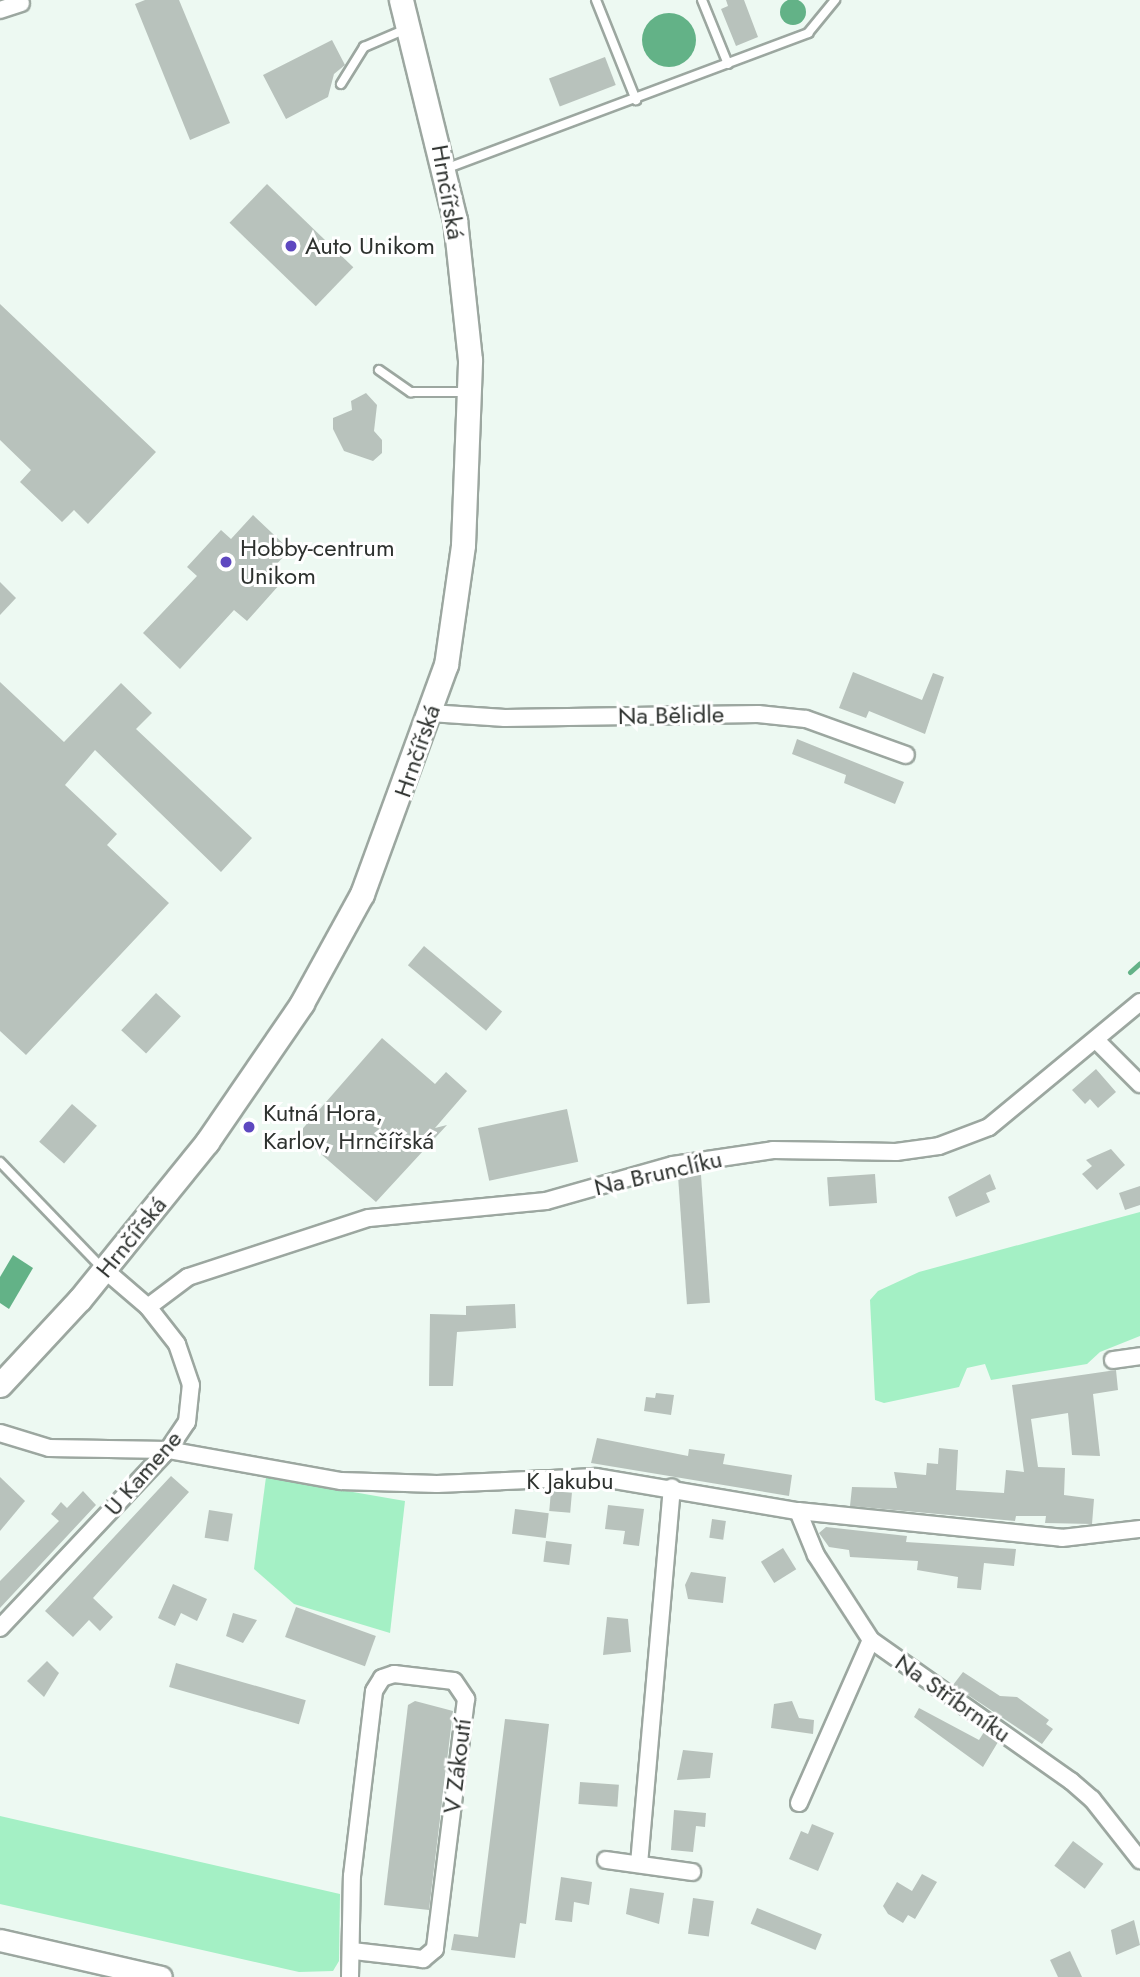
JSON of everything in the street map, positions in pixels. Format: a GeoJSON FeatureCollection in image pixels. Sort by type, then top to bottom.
{"type":"FeatureCollection","features":[{"type":"Feature","properties":{"kind":"main road","name":"Hrnčířská"},"geometry":{"type":"LineString","coordinates":[[0,1385],[104,1270],[244,1092],[323,968],[362,894],[446,664],[463,545],[471,392],[445,169],[401,0]]}},
{"type":"Feature","properties":{"kind":"street"},"geometry":{"type":"LineString","coordinates":[[0,10],[21,3]]}},
{"type":"Feature","properties":{"kind":"street","name":"Na Bělidle"},"geometry":{"type":"LineString","coordinates":[[430,713],[505,719],[758,714],[806,719],[906,755]]}},
{"type":"Feature","properties":{"kind":"street","name":"Na Brunclíku"},"geometry":{"type":"LineString","coordinates":[[148,1307],[188,1277],[369,1218],[546,1201],[673,1165],[773,1150],[896,1152],[939,1146],[989,1127],[1097,1041],[1140,1002]]}},
{"type":"Feature","properties":{"kind":"street"},"geometry":{"type":"LineString","coordinates":[[1097,1041],[1140,1084]]}},
{"type":"Feature","properties":{"kind":"street","name":"U Kamene"},"geometry":{"type":"LineString","coordinates":[[0,1628],[168,1450],[187,1422],[191,1385],[177,1344],[148,1307],[104,1270]]}},
{"type":"Feature","properties":{"kind":"street"},"geometry":{"type":"LineString","coordinates":[[1113,1360],[1140,1356]]}},
{"type":"Feature","properties":{"kind":"street","name":"K Jakubu"},"geometry":{"type":"LineString","coordinates":[[0,1433],[49,1448],[168,1450],[341,1481],[437,1484],[596,1477],[672,1487],[798,1511],[1062,1538],[1140,1529]]}},
{"type":"Feature","properties":{"kind":"street"},"geometry":{"type":"LineString","coordinates":[[639,1864],[672,1487]]}},
{"type":"Feature","properties":{"kind":"street","name":"Na Stříbrníku"},"geometry":{"type":"LineString","coordinates":[[798,1511],[816,1555],[871,1640],[1071,1781],[1092,1799],[1140,1860]]}},
{"type":"Feature","properties":{"kind":"street"},"geometry":{"type":"LineString","coordinates":[[799,1803],[871,1640]]}},
{"type":"Feature","properties":{"kind":"street","name":"V Zákoutí"},"geometry":{"type":"LineString","coordinates":[[350,1977],[353,1951],[352,1876],[374,1691],[382,1678],[394,1674],[454,1681],[466,1699],[435,1949],[424,1959],[353,1951]]}},
{"type":"Feature","properties":{"kind":"street"},"geometry":{"type":"LineString","coordinates":[[606,1860],[692,1872]]}},
{"type":"Feature","properties":{"kind":"street"},"geometry":{"type":"LineString","coordinates":[[0,1940],[161,1977]]}},
{"type":"Feature","properties":{"kind":"lane"},"geometry":{"type":"LineString","coordinates":[[596,0],[636,100]]}},
{"type":"Feature","properties":{"kind":"lane"},"geometry":{"type":"LineString","coordinates":[[702,0],[728,64]]}},
{"type":"Feature","properties":{"kind":"lane"},"geometry":{"type":"LineString","coordinates":[[445,169],[636,100],[808,33],[835,0]]}},
{"type":"Feature","properties":{"kind":"lane"},"geometry":{"type":"LineString","coordinates":[[341,84],[364,47],[409,28]]}},
{"type":"Feature","properties":{"kind":"lane"},"geometry":{"type":"LineString","coordinates":[[379,370],[411,392],[471,392]]}},
{"type":"Feature","properties":{"kind":"lane"},"geometry":{"type":"LineString","coordinates":[[0,1162],[104,1270]]}},
{"type":"Feature","properties":{"kind":"shaded area"},"geometry":{"type":"Polygon","coordinates":[[[793,-1],[802,3],[806,12],[802,21],[793,25],[784,21],[780,12],[784,3],[793,-1]]]}},
{"type":"Feature","properties":{"kind":"shaded area"},"geometry":{"type":"Polygon","coordinates":[[[669,13],[688,21],[696,40],[688,59],[669,67],[650,59],[642,40],[650,21],[669,13]]]}},
{"type":"Feature","properties":{"kind":"shaded area"},"geometry":{"type":"Polygon","coordinates":[[[1140,1212],[1140,1336],[1100,1352],[1087,1364],[991,1380],[985,1364],[967,1368],[959,1387],[884,1403],[875,1400],[870,1300],[878,1291],[919,1272],[1140,1212]]]}},
{"type":"Feature","properties":{"kind":"shaded area"},"geometry":{"type":"Polygon","coordinates":[[[13,1255],[33,1268],[9,1309],[0,1303],[0,1277],[13,1255]]]}},
{"type":"Feature","properties":{"kind":"shaded area"},"geometry":{"type":"Polygon","coordinates":[[[266,1477],[405,1501],[390,1633],[294,1604],[254,1569],[266,1477]]]}},
{"type":"Feature","properties":{"kind":"shaded area"},"geometry":{"type":"Polygon","coordinates":[[[0,1816],[340,1894],[339,1961],[333,1971],[299,1972],[0,1904],[0,1816]]]}},
{"type":"Feature","properties":{"kind":"building"},"geometry":{"type":"Polygon","coordinates":[[[145,0],[179,0],[230,123],[190,140],[135,4],[145,0]]]}},
{"type":"Feature","properties":{"kind":"building"},"geometry":{"type":"Polygon","coordinates":[[[726,0],[744,0],[758,37],[736,46],[721,9],[728,6],[726,0]]]}},
{"type":"Feature","properties":{"kind":"building"},"geometry":{"type":"Polygon","coordinates":[[[332,40],[345,65],[334,74],[328,97],[286,119],[263,75],[332,40]]]}},
{"type":"Feature","properties":{"kind":"building"},"geometry":{"type":"Polygon","coordinates":[[[605,57],[616,85],[560,107],[549,79],[605,57]]]}},
{"type":"Feature","properties":{"kind":"building","name":"Auto Unikom"},"geometry":{"type":"Polygon","coordinates":[[[267,184],[353,267],[316,306],[229,223],[267,184]]]}},
{"type":"Feature","properties":{"kind":"building"},"geometry":{"type":"Polygon","coordinates":[[[0,304],[156,452],[88,524],[74,510],[62,522],[20,482],[31,470],[0,440],[0,304]]]}},
{"type":"Feature","properties":{"kind":"building"},"geometry":{"type":"Polygon","coordinates":[[[366,393],[377,405],[374,431],[382,440],[382,453],[373,461],[344,451],[333,429],[333,418],[352,410],[351,401],[366,393]]]}},
{"type":"Feature","properties":{"kind":"building"},"geometry":{"type":"Polygon","coordinates":[[[253,515],[290,550],[268,573],[280,584],[247,621],[234,610],[180,669],[143,633],[197,576],[187,567],[221,530],[231,539],[253,515]]]}},
{"type":"Feature","properties":{"kind":"building"},"geometry":{"type":"Polygon","coordinates":[[[0,582],[16,598],[0,615],[0,582]]]}},
{"type":"Feature","properties":{"kind":"building"},"geometry":{"type":"Polygon","coordinates":[[[853,672],[922,700],[933,673],[944,677],[925,734],[869,711],[866,718],[839,708],[853,672]]]}},
{"type":"Feature","properties":{"kind":"building"},"geometry":{"type":"Polygon","coordinates":[[[0,682],[64,742],[121,683],[152,713],[136,729],[252,838],[221,872],[95,750],[65,785],[117,834],[107,845],[169,903],[26,1055],[0,1031],[0,682]]]}},
{"type":"Feature","properties":{"kind":"building"},"geometry":{"type":"Polygon","coordinates":[[[797,739],[904,782],[895,804],[844,783],[846,775],[792,754],[797,739]]]}},
{"type":"Feature","properties":{"kind":"building"},"geometry":{"type":"Polygon","coordinates":[[[424,946],[502,1012],[486,1031],[408,965],[424,946]]]}},
{"type":"Feature","properties":{"kind":"building"},"geometry":{"type":"Polygon","coordinates":[[[156,993],[181,1016],[146,1053],[121,1030],[156,993]]]}},
{"type":"Feature","properties":{"kind":"building"},"geometry":{"type":"Polygon","coordinates":[[[382,1038],[435,1084],[446,1072],[467,1091],[435,1128],[447,1125],[376,1202],[298,1134],[382,1038]]]}},
{"type":"Feature","properties":{"kind":"building"},"geometry":{"type":"Polygon","coordinates":[[[1096,1069],[1116,1092],[1098,1108],[1090,1099],[1085,1104],[1072,1090],[1096,1069]]]}},
{"type":"Feature","properties":{"kind":"building"},"geometry":{"type":"Polygon","coordinates":[[[72,1104],[97,1126],[64,1163],[39,1142],[72,1104]]]}},
{"type":"Feature","properties":{"kind":"building"},"geometry":{"type":"Polygon","coordinates":[[[567,1109],[578,1162],[489,1181],[478,1128],[567,1109]]]}},
{"type":"Feature","properties":{"kind":"building"},"geometry":{"type":"Polygon","coordinates":[[[1111,1149],[1125,1165],[1097,1190],[1082,1174],[1092,1166],[1086,1160],[1111,1149]]]}},
{"type":"Feature","properties":{"kind":"building"},"geometry":{"type":"Polygon","coordinates":[[[875,1174],[877,1203],[829,1206],[827,1177],[875,1174]]]}},
{"type":"Feature","properties":{"kind":"building"},"geometry":{"type":"Polygon","coordinates":[[[990,1174],[996,1189],[986,1193],[990,1202],[956,1217],[948,1197],[990,1174]]]}},
{"type":"Feature","properties":{"kind":"building"},"geometry":{"type":"Polygon","coordinates":[[[701,1175],[710,1303],[687,1304],[678,1177],[701,1175]]]}},
{"type":"Feature","properties":{"kind":"building"},"geometry":{"type":"Polygon","coordinates":[[[1140,1186],[1140,1205],[1125,1210],[1119,1193],[1140,1186]]]}},
{"type":"Feature","properties":{"kind":"building"},"geometry":{"type":"Polygon","coordinates":[[[515,1304],[516,1328],[457,1332],[453,1386],[429,1386],[430,1314],[466,1315],[466,1306],[515,1304]]]}},
{"type":"Feature","properties":{"kind":"building"},"geometry":{"type":"Polygon","coordinates":[[[1116,1370],[1118,1390],[1093,1394],[1100,1456],[1072,1455],[1068,1413],[1031,1419],[1038,1467],[1065,1468],[1064,1495],[1094,1499],[1092,1524],[1045,1523],[1046,1516],[1016,1516],[1015,1521],[850,1506],[852,1487],[897,1488],[894,1472],[926,1475],[927,1463],[938,1464],[939,1448],[958,1450],[956,1490],[1004,1493],[1006,1470],[1024,1472],[1012,1385],[1116,1370]]]}},
{"type":"Feature","properties":{"kind":"building"},"geometry":{"type":"Polygon","coordinates":[[[656,1393],[674,1395],[671,1415],[644,1411],[646,1397],[655,1398],[656,1393]]]}},
{"type":"Feature","properties":{"kind":"building"},"geometry":{"type":"Polygon","coordinates":[[[597,1438],[688,1456],[689,1449],[725,1454],[723,1464],[792,1475],[789,1496],[591,1463],[597,1438]]]}},
{"type":"Feature","properties":{"kind":"building"},"geometry":{"type":"Polygon","coordinates":[[[171,1476],[189,1492],[93,1598],[113,1617],[100,1631],[89,1620],[73,1637],[45,1611],[171,1476]]]}},
{"type":"Feature","properties":{"kind":"building"},"geometry":{"type":"Polygon","coordinates":[[[0,1477],[25,1501],[0,1531],[0,1477]]]}},
{"type":"Feature","properties":{"kind":"building"},"geometry":{"type":"Polygon","coordinates":[[[83,1491],[96,1505],[0,1608],[0,1581],[59,1521],[51,1514],[61,1502],[67,1508],[83,1491]]]}},
{"type":"Feature","properties":{"kind":"building"},"geometry":{"type":"Polygon","coordinates":[[[551,1491],[572,1493],[570,1513],[549,1511],[551,1491]]]}},
{"type":"Feature","properties":{"kind":"building"},"geometry":{"type":"Polygon","coordinates":[[[608,1505],[644,1509],[639,1546],[623,1544],[625,1531],[605,1529],[608,1505]]]}},
{"type":"Feature","properties":{"kind":"building"},"geometry":{"type":"Polygon","coordinates":[[[515,1509],[549,1513],[546,1538],[512,1534],[515,1509]]]}},
{"type":"Feature","properties":{"kind":"building"},"geometry":{"type":"Polygon","coordinates":[[[209,1510],[233,1514],[228,1541],[205,1538],[209,1510]]]}},
{"type":"Feature","properties":{"kind":"building"},"geometry":{"type":"Polygon","coordinates":[[[712,1519],[726,1521],[723,1540],[709,1538],[712,1519]]]}},
{"type":"Feature","properties":{"kind":"building"},"geometry":{"type":"Polygon","coordinates":[[[826,1527],[907,1536],[906,1542],[1016,1549],[1014,1566],[984,1563],[981,1590],[957,1588],[958,1577],[917,1570],[918,1561],[850,1557],[849,1550],[829,1547],[819,1533],[826,1527]]]}},
{"type":"Feature","properties":{"kind":"building"},"geometry":{"type":"Polygon","coordinates":[[[546,1541],[572,1544],[569,1565],[543,1562],[546,1541]]]}},
{"type":"Feature","properties":{"kind":"building"},"geometry":{"type":"Polygon","coordinates":[[[783,1548],[796,1569],[774,1583],[761,1562],[783,1548]]]}},
{"type":"Feature","properties":{"kind":"building"},"geometry":{"type":"Polygon","coordinates":[[[691,1572],[726,1577],[723,1603],[688,1599],[685,1585],[691,1572]]]}},
{"type":"Feature","properties":{"kind":"building"},"geometry":{"type":"Polygon","coordinates":[[[173,1584],[207,1599],[197,1621],[181,1613],[175,1626],[158,1618],[173,1584]]]}},
{"type":"Feature","properties":{"kind":"building"},"geometry":{"type":"Polygon","coordinates":[[[296,1607],[376,1636],[365,1666],[285,1637],[296,1607]]]}},
{"type":"Feature","properties":{"kind":"building"},"geometry":{"type":"Polygon","coordinates":[[[233,1613],[257,1620],[243,1643],[226,1636],[233,1613]]]}},
{"type":"Feature","properties":{"kind":"building"},"geometry":{"type":"Polygon","coordinates":[[[607,1617],[628,1619],[631,1652],[603,1655],[607,1617]]]}},
{"type":"Feature","properties":{"kind":"building"},"geometry":{"type":"Polygon","coordinates":[[[47,1661],[59,1673],[44,1697],[27,1681],[47,1661]]]}},
{"type":"Feature","properties":{"kind":"building"},"geometry":{"type":"Polygon","coordinates":[[[176,1663],[306,1700],[299,1724],[169,1687],[176,1663]]]}},
{"type":"Feature","properties":{"kind":"building"},"geometry":{"type":"Polygon","coordinates":[[[963,1672],[1000,1696],[1017,1697],[1049,1720],[1046,1724],[1053,1729],[1042,1744],[953,1685],[963,1672]]]}},
{"type":"Feature","properties":{"kind":"building"},"geometry":{"type":"Polygon","coordinates":[[[415,1701],[453,1711],[429,1910],[384,1905],[408,1705],[415,1701]]]}},
{"type":"Feature","properties":{"kind":"building"},"geometry":{"type":"Polygon","coordinates":[[[792,1701],[799,1718],[814,1720],[813,1734],[771,1728],[774,1704],[792,1701]]]}},
{"type":"Feature","properties":{"kind":"building"},"geometry":{"type":"Polygon","coordinates":[[[919,1708],[979,1740],[984,1732],[998,1742],[983,1767],[914,1717],[919,1708]]]}},
{"type":"Feature","properties":{"kind":"building"},"geometry":{"type":"Polygon","coordinates":[[[505,1719],[549,1724],[526,1924],[520,1923],[515,1958],[451,1950],[454,1934],[478,1937],[505,1719]]]}},
{"type":"Feature","properties":{"kind":"building"},"geometry":{"type":"Polygon","coordinates":[[[683,1750],[713,1753],[710,1778],[677,1780],[683,1750]]]}},
{"type":"Feature","properties":{"kind":"building"},"geometry":{"type":"Polygon","coordinates":[[[580,1782],[619,1785],[617,1807],[578,1804],[580,1782]]]}},
{"type":"Feature","properties":{"kind":"building"},"geometry":{"type":"Polygon","coordinates":[[[674,1810],[706,1813],[705,1827],[696,1826],[693,1852],[671,1850],[674,1810]]]}},
{"type":"Feature","properties":{"kind":"building"},"geometry":{"type":"Polygon","coordinates":[[[812,1824],[834,1833],[818,1871],[789,1859],[801,1831],[808,1834],[812,1824]]]}},
{"type":"Feature","properties":{"kind":"building"},"geometry":{"type":"Polygon","coordinates":[[[1073,1841],[1103,1864],[1085,1889],[1054,1866],[1073,1841]]]}},
{"type":"Feature","properties":{"kind":"building"},"geometry":{"type":"Polygon","coordinates":[[[922,1874],[937,1882],[915,1919],[908,1915],[903,1923],[888,1914],[883,1906],[897,1882],[912,1891],[922,1874]]]}},
{"type":"Feature","properties":{"kind":"building"},"geometry":{"type":"Polygon","coordinates":[[[561,1877],[592,1882],[589,1905],[574,1902],[572,1922],[555,1920],[561,1877]]]}},
{"type":"Feature","properties":{"kind":"building"},"geometry":{"type":"Polygon","coordinates":[[[630,1888],[664,1893],[659,1924],[626,1914],[630,1888]]]}},
{"type":"Feature","properties":{"kind":"building"},"geometry":{"type":"Polygon","coordinates":[[[693,1898],[714,1901],[709,1937],[688,1934],[693,1898]]]}},
{"type":"Feature","properties":{"kind":"building"},"geometry":{"type":"Polygon","coordinates":[[[757,1908],[822,1934],[816,1950],[751,1924],[757,1908]]]}},
{"type":"Feature","properties":{"kind":"building"},"geometry":{"type":"Polygon","coordinates":[[[1134,1920],[1140,1945],[1116,1955],[1111,1930],[1134,1920]]]}},
{"type":"Feature","properties":{"kind":"building"},"geometry":{"type":"Polygon","coordinates":[[[1070,1951],[1082,1977],[1058,1977],[1050,1960],[1070,1951]]]}},
{"type":"Feature","properties":{"kind":"waterway"},"geometry":{"type":"LineString","coordinates":[[1130,972],[1140,963]]}},
{"type":"Feature","properties":{"kind":"place","name":"Auto Unikom"},"geometry":{"type":"Point","coordinates":[291,246]}},
{"type":"Feature","properties":{"kind":"place","name":"Hobby-centrum Unikom"},"geometry":{"type":"Point","coordinates":[226,562]}},
{"type":"Feature","properties":{"kind":"place","name":"Kutná Hora, Karlov, Hrnčířská"},"geometry":{"type":"Point","coordinates":[249,1127]}}]}
